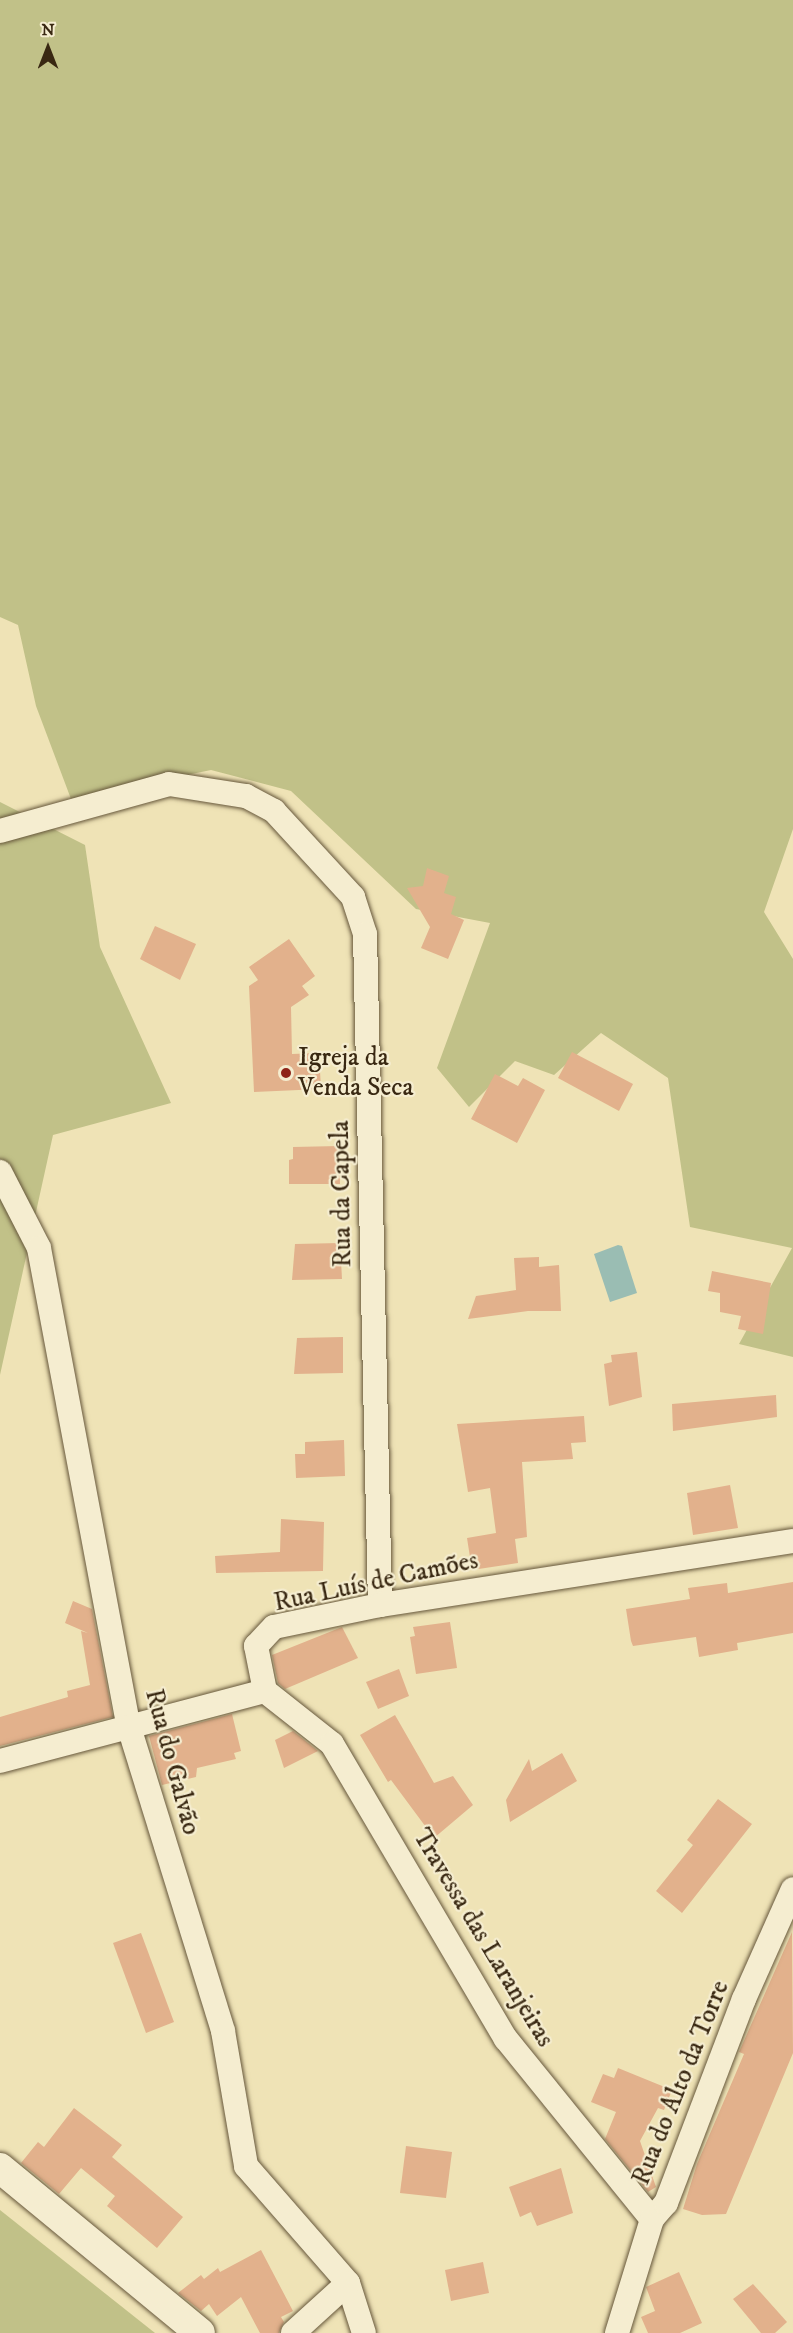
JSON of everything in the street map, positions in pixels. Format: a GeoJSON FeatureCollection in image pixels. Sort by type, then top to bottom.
{"type":"FeatureCollection","features":[{"type":"Feature","properties":{"kind":"street","name":"Rua da Capela"},"geometry":{"type":"LineString","coordinates":[[0,831],[169,784],[246,796],[274,811],[353,897],[365,934],[380,1605]]}},
{"type":"Feature","properties":{"kind":"street","name":"Rua do Galvão"},"geometry":{"type":"LineString","coordinates":[[0,1173],[39,1248],[129,1727],[223,2031],[246,2166],[348,2283],[364,2333]]}},
{"type":"Feature","properties":{"kind":"street","name":"Rua Luís de Camões"},"geometry":{"type":"LineString","coordinates":[[265,1691],[256,1646],[274,1627],[380,1605],[793,1541]]}},
{"type":"Feature","properties":{"kind":"street"},"geometry":{"type":"LineString","coordinates":[[0,1761],[265,1691]]}},
{"type":"Feature","properties":{"kind":"street","name":"Travessa das Laranjeiras"},"geometry":{"type":"LineString","coordinates":[[265,1691],[333,1744],[506,2038],[652,2219]]}},
{"type":"Feature","properties":{"kind":"street","name":"Rua do Alto da Torre"},"geometry":{"type":"LineString","coordinates":[[617,2333],[652,2219],[666,2203],[744,1999],[793,1889]]}},
{"type":"Feature","properties":{"kind":"street"},"geometry":{"type":"LineString","coordinates":[[0,2168],[200,2333]]}},
{"type":"Feature","properties":{"kind":"street"},"geometry":{"type":"LineString","coordinates":[[293,2333],[348,2283]]}},
{"type":"Feature","properties":{"kind":"green space"},"geometry":{"type":"Polygon","coordinates":[[[0,0],[793,0],[793,829],[764,912],[793,959],[793,1357],[739,1344],[792,1248],[690,1227],[668,1078],[601,1033],[554,1075],[515,1061],[469,1107],[437,1068],[490,923],[416,909],[291,791],[211,770],[71,799],[36,706],[18,625],[0,617],[0,0]]]}},
{"type":"Feature","properties":{"kind":"green space"},"geometry":{"type":"Polygon","coordinates":[[[0,802],[85,845],[100,947],[171,1103],[53,1135],[0,1375],[0,802]]]}},
{"type":"Feature","properties":{"kind":"green space"},"geometry":{"type":"Polygon","coordinates":[[[0,2210],[155,2333],[0,2333],[0,2210]]]}},
{"type":"Feature","properties":{"kind":"water"},"geometry":{"type":"Polygon","coordinates":[[[618,1245],[622,1246],[637,1293],[610,1302],[594,1254],[618,1245]]]}},
{"type":"Feature","properties":{"kind":"building"},"geometry":{"type":"Polygon","coordinates":[[[427,868],[449,876],[444,893],[456,897],[451,914],[464,920],[448,959],[421,948],[430,927],[407,888],[423,886],[427,868]]]}},
{"type":"Feature","properties":{"kind":"building"},"geometry":{"type":"Polygon","coordinates":[[[155,926],[196,944],[180,980],[140,959],[155,926]]]}},
{"type":"Feature","properties":{"kind":"building"},"geometry":{"type":"Polygon","coordinates":[[[289,939],[315,976],[302,986],[309,995],[291,1007],[292,1054],[319,1053],[321,1089],[254,1092],[249,986],[258,980],[249,967],[289,939]]]}},
{"type":"Feature","properties":{"kind":"building"},"geometry":{"type":"Polygon","coordinates":[[[572,1052],[633,1084],[619,1111],[558,1078],[572,1052]]]}},
{"type":"Feature","properties":{"kind":"building"},"geometry":{"type":"Polygon","coordinates":[[[495,1074],[518,1086],[523,1078],[545,1090],[517,1143],[471,1119],[495,1074]]]}},
{"type":"Feature","properties":{"kind":"building"},"geometry":{"type":"Polygon","coordinates":[[[339,1146],[340,1184],[289,1184],[289,1160],[293,1159],[293,1147],[339,1146]]]}},
{"type":"Feature","properties":{"kind":"building"},"geometry":{"type":"Polygon","coordinates":[[[340,1243],[342,1279],[292,1280],[295,1244],[340,1243]]]}},
{"type":"Feature","properties":{"kind":"building"},"geometry":{"type":"Polygon","coordinates":[[[539,1257],[539,1267],[559,1265],[561,1311],[528,1311],[468,1319],[476,1296],[516,1290],[514,1258],[539,1257]]]}},
{"type":"Feature","properties":{"kind":"building"},"geometry":{"type":"Polygon","coordinates":[[[712,1271],[771,1283],[763,1334],[738,1329],[741,1316],[720,1312],[720,1293],[708,1291],[712,1271]]]}},
{"type":"Feature","properties":{"kind":"building"},"geometry":{"type":"Polygon","coordinates":[[[343,1337],[343,1373],[294,1374],[297,1338],[343,1337]]]}},
{"type":"Feature","properties":{"kind":"building"},"geometry":{"type":"Polygon","coordinates":[[[637,1352],[642,1397],[609,1406],[604,1364],[612,1362],[611,1355],[637,1352]]]}},
{"type":"Feature","properties":{"kind":"building"},"geometry":{"type":"Polygon","coordinates":[[[776,1395],[777,1417],[673,1431],[672,1404],[776,1395]]]}},
{"type":"Feature","properties":{"kind":"building"},"geometry":{"type":"Polygon","coordinates":[[[584,1416],[586,1442],[571,1443],[573,1459],[522,1462],[527,1537],[515,1539],[518,1563],[472,1570],[467,1538],[496,1533],[490,1488],[468,1492],[457,1424],[584,1416]]]}},
{"type":"Feature","properties":{"kind":"building"},"geometry":{"type":"Polygon","coordinates":[[[344,1440],[345,1476],[296,1478],[295,1454],[305,1454],[305,1442],[344,1440]]]}},
{"type":"Feature","properties":{"kind":"building"},"geometry":{"type":"Polygon","coordinates":[[[730,1485],[738,1528],[693,1535],[687,1493],[730,1485]]]}},
{"type":"Feature","properties":{"kind":"building"},"geometry":{"type":"Polygon","coordinates":[[[281,1519],[324,1522],[323,1571],[216,1573],[215,1556],[280,1552],[281,1519]]]}},
{"type":"Feature","properties":{"kind":"building"},"geometry":{"type":"Polygon","coordinates":[[[793,1582],[793,1633],[737,1643],[738,1650],[699,1657],[696,1637],[633,1646],[631,1641],[626,1609],[690,1599],[688,1588],[727,1583],[728,1593],[793,1582]]]}},
{"type":"Feature","properties":{"kind":"building"},"geometry":{"type":"Polygon","coordinates":[[[73,1601],[92,1609],[113,1717],[0,1746],[0,1717],[68,1697],[67,1691],[90,1685],[81,1631],[88,1633],[65,1623],[73,1601]]]}},
{"type":"Feature","properties":{"kind":"building"},"geometry":{"type":"Polygon","coordinates":[[[450,1622],[457,1668],[416,1674],[410,1637],[415,1636],[413,1627],[450,1622]]]}},
{"type":"Feature","properties":{"kind":"building"},"geometry":{"type":"Polygon","coordinates":[[[342,1627],[358,1658],[285,1689],[278,1683],[272,1655],[342,1627]]]}},
{"type":"Feature","properties":{"kind":"building"},"geometry":{"type":"Polygon","coordinates":[[[399,1669],[409,1696],[378,1709],[366,1682],[399,1669]]]}},
{"type":"Feature","properties":{"kind":"building"},"geometry":{"type":"Polygon","coordinates":[[[232,1714],[241,1751],[234,1753],[236,1759],[197,1768],[196,1777],[162,1785],[149,1736],[232,1714]]]}},
{"type":"Feature","properties":{"kind":"building"},"geometry":{"type":"Polygon","coordinates":[[[395,1715],[434,1783],[453,1776],[473,1805],[434,1838],[391,1780],[388,1782],[360,1735],[395,1715]]]}},
{"type":"Feature","properties":{"kind":"building"},"geometry":{"type":"Polygon","coordinates":[[[293,1731],[318,1751],[284,1768],[275,1740],[293,1731]]]}},
{"type":"Feature","properties":{"kind":"building"},"geometry":{"type":"Polygon","coordinates":[[[562,1753],[577,1781],[510,1822],[506,1800],[529,1759],[532,1771],[562,1753]]]}},
{"type":"Feature","properties":{"kind":"building"},"geometry":{"type":"Polygon","coordinates":[[[718,1799],[752,1824],[682,1913],[656,1891],[693,1845],[687,1840],[718,1799]]]}},
{"type":"Feature","properties":{"kind":"building"},"geometry":{"type":"Polygon","coordinates":[[[792,1932],[793,2053],[726,2214],[702,2215],[683,2209],[697,2164],[744,2054],[739,2052],[792,1932]]]}},
{"type":"Feature","properties":{"kind":"building"},"geometry":{"type":"Polygon","coordinates":[[[141,1933],[174,2022],[146,2033],[113,1943],[141,1933]]]}},
{"type":"Feature","properties":{"kind":"building"},"geometry":{"type":"Polygon","coordinates":[[[618,2068],[672,2090],[664,2110],[658,2108],[640,2141],[656,2187],[648,2192],[605,2139],[616,2112],[591,2102],[603,2074],[614,2078],[618,2068]]]}},
{"type":"Feature","properties":{"kind":"building"},"geometry":{"type":"Polygon","coordinates":[[[74,2108],[122,2145],[112,2157],[183,2217],[157,2248],[107,2206],[115,2196],[81,2168],[59,2194],[21,2163],[38,2142],[44,2147],[74,2108]]]}},
{"type":"Feature","properties":{"kind":"building"},"geometry":{"type":"Polygon","coordinates":[[[406,2146],[452,2152],[446,2198],[400,2193],[406,2146]]]}},
{"type":"Feature","properties":{"kind":"building"},"geometry":{"type":"Polygon","coordinates":[[[561,2168],[573,2213],[537,2226],[531,2212],[520,2217],[509,2187],[561,2168]]]}},
{"type":"Feature","properties":{"kind":"building"},"geometry":{"type":"Polygon","coordinates":[[[261,2250],[293,2311],[281,2317],[284,2322],[279,2333],[260,2333],[241,2297],[217,2316],[209,2304],[201,2311],[178,2293],[201,2275],[204,2279],[218,2268],[220,2272],[261,2250]]]}},
{"type":"Feature","properties":{"kind":"building"},"geometry":{"type":"Polygon","coordinates":[[[483,2262],[489,2293],[451,2301],[445,2270],[483,2262]]]}},
{"type":"Feature","properties":{"kind":"building"},"geometry":{"type":"Polygon","coordinates":[[[679,2272],[702,2323],[680,2333],[648,2333],[641,2317],[655,2311],[646,2287],[679,2272]]]}},
{"type":"Feature","properties":{"kind":"building"},"geometry":{"type":"Polygon","coordinates":[[[753,2284],[787,2322],[775,2333],[761,2333],[733,2299],[753,2284]]]}},
{"type":"Feature","properties":{"kind":"place","name":"Igreja da Venda Seca"},"geometry":{"type":"Point","coordinates":[286,1073]}}]}
